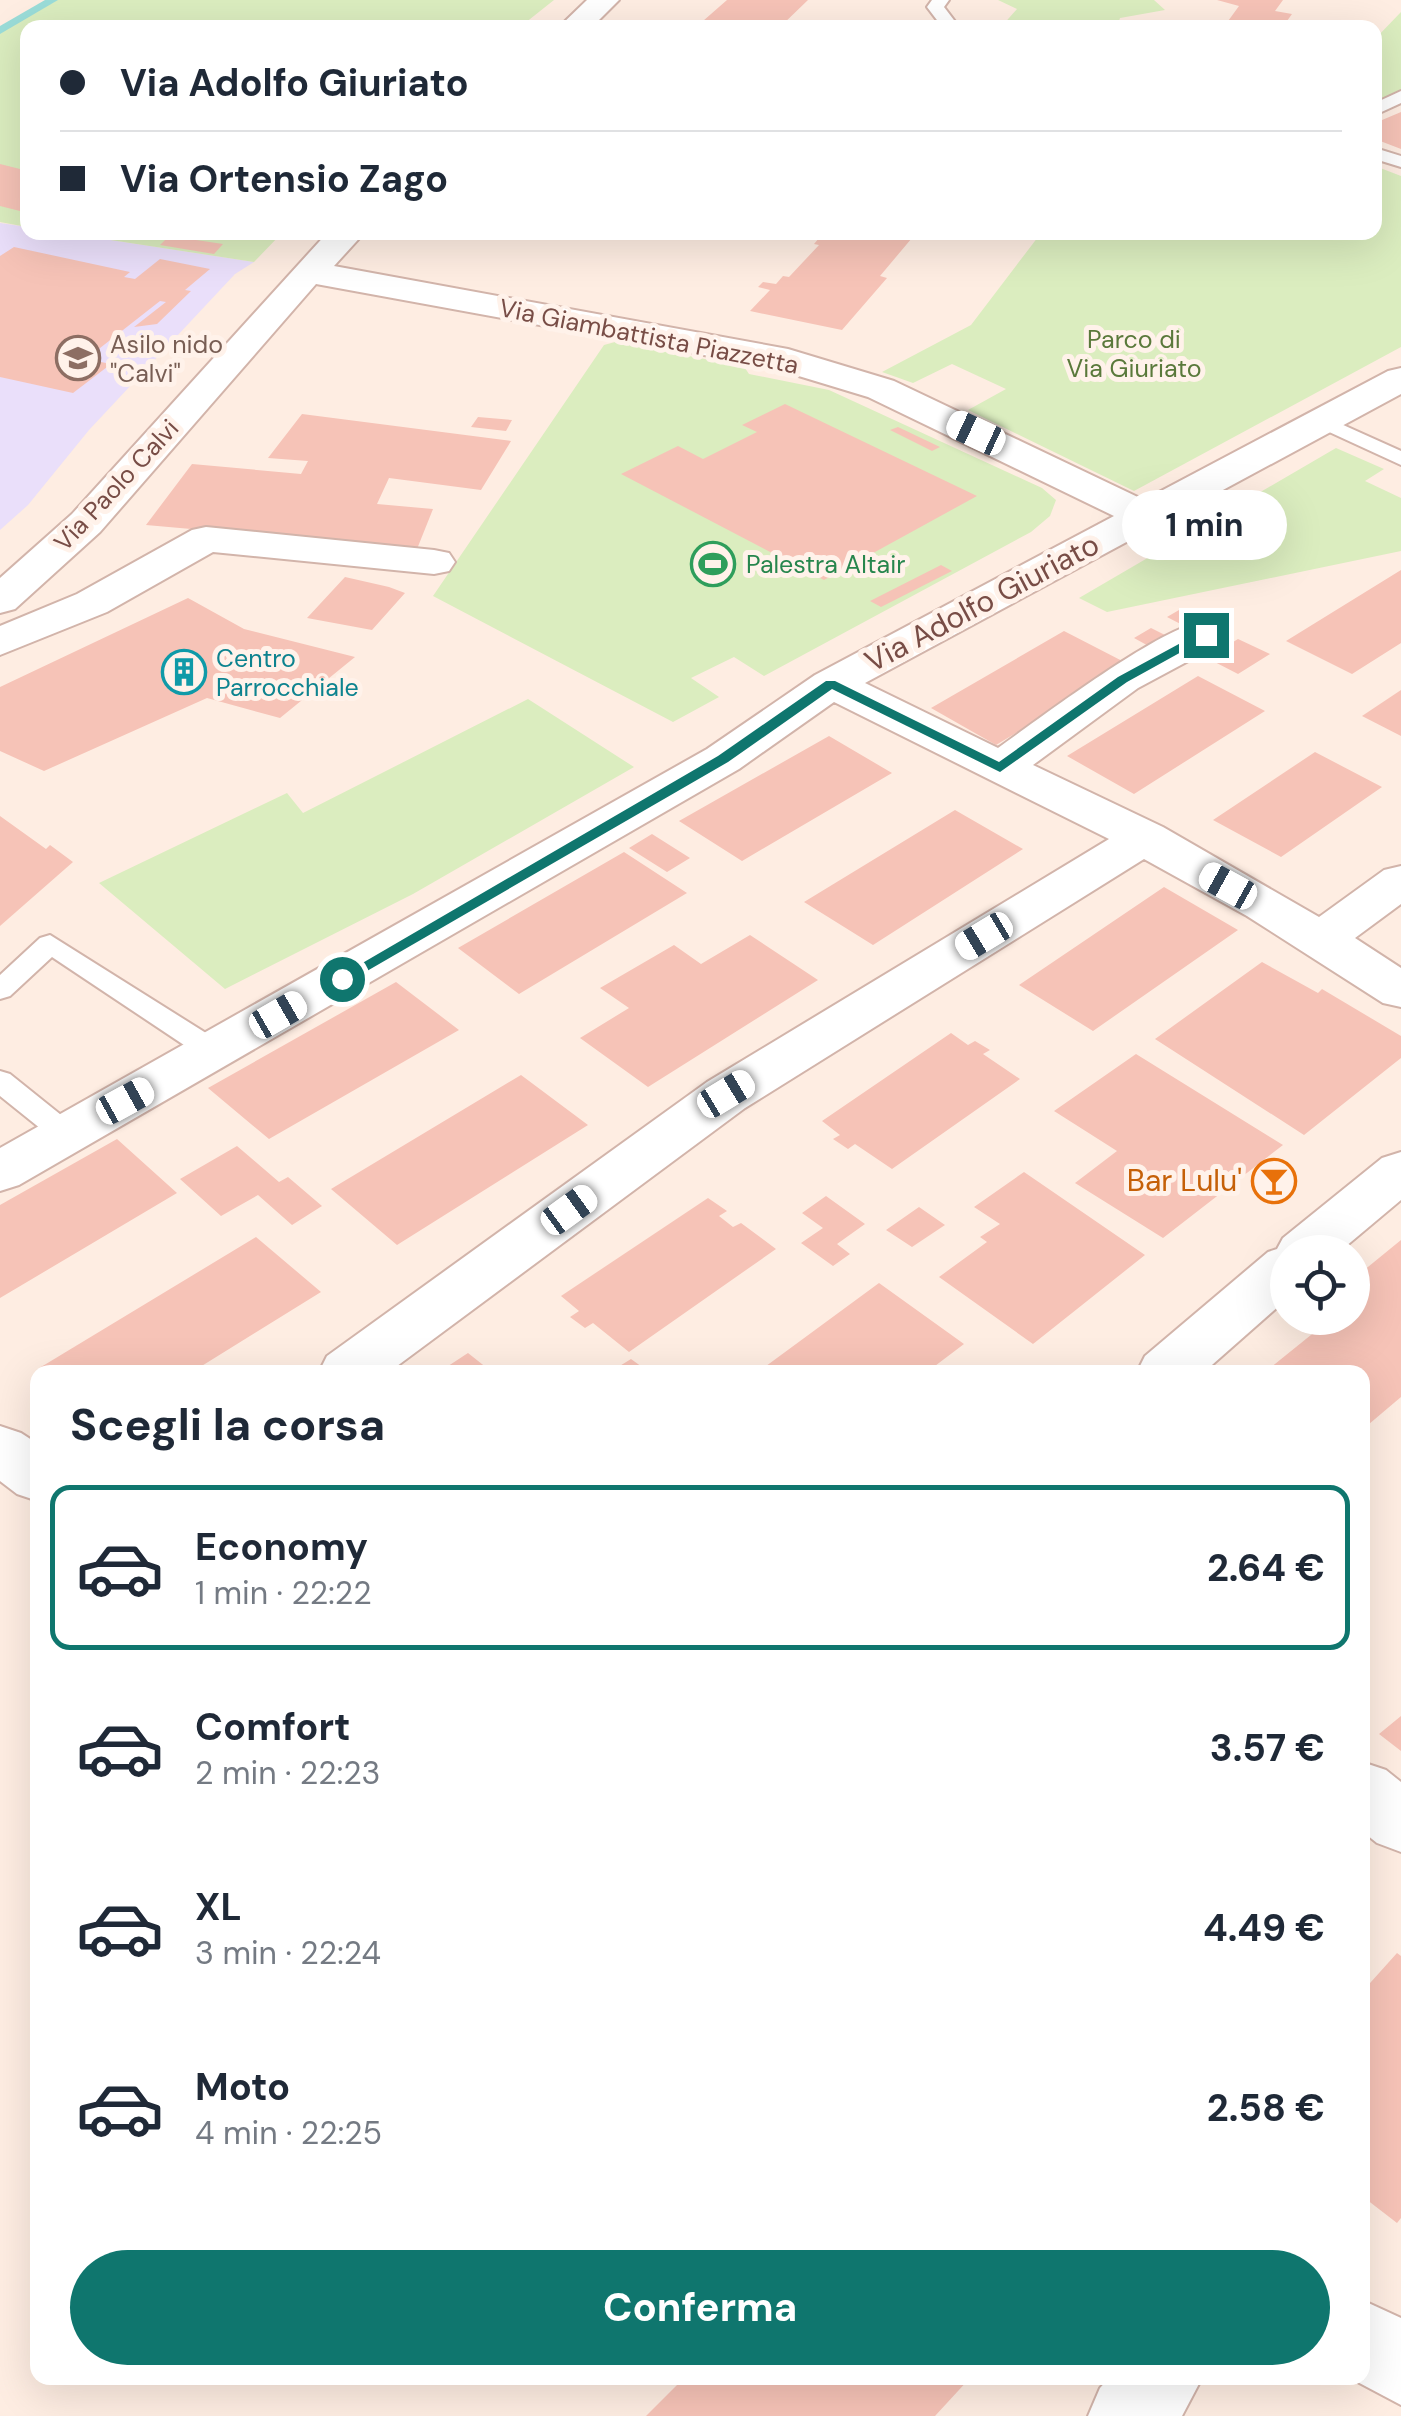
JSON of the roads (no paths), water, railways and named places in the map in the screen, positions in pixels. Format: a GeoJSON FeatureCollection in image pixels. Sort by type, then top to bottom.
{"type":"FeatureCollection","features":[{"type":"Feature","properties":{"kind":"street"},"geometry":{"type":"LineString","coordinates":[[583,20],[604,0]]}},
{"type":"Feature","properties":{"kind":"street","name":"Via Paolo Calvi"},"geometry":{"type":"LineString","coordinates":[[0,600],[86,524],[340,240]]}},
{"type":"Feature","properties":{"kind":"street","name":"Via Giambattista Piazzetta"},"geometry":{"type":"LineString","coordinates":[[308,272],[468,293],[775,357],[881,390],[1102,492],[1141,516]]}},
{"type":"Feature","properties":{"kind":"street","name":"Via Adolfo Giuriato"},"geometry":{"type":"LineString","coordinates":[[0,1172],[723,759],[831,684],[1401,379]]}},
{"type":"Feature","properties":{"kind":"street"},"geometry":{"type":"LineString","coordinates":[[0,642],[92,603],[206,539],[434,562]]}},
{"type":"Feature","properties":{"kind":"street"},"geometry":{"type":"LineString","coordinates":[[1000,768],[1123,679],[1206,635]]}},
{"type":"Feature","properties":{"kind":"street"},"geometry":{"type":"LineString","coordinates":[[831,684],[1146,837],[1323,938],[1401,992]]}},
{"type":"Feature","properties":{"kind":"street"},"geometry":{"type":"LineString","coordinates":[[358,1365],[726,1094],[1146,837]]}},
{"type":"Feature","properties":{"kind":"street"},"geometry":{"type":"LineString","coordinates":[[1323,938],[1401,881]]}},
{"type":"Feature","properties":{"kind":"street"},"geometry":{"type":"LineString","coordinates":[[1324,1235],[1401,1171]]}},
{"type":"Feature","properties":{"kind":"street"},"geometry":{"type":"LineString","coordinates":[[1174,1365],[1270,1282]]}},
{"type":"Feature","properties":{"kind":"street"},"geometry":{"type":"LineString","coordinates":[[0,1450],[30,1471]]}},
{"type":"Feature","properties":{"kind":"street"},"geometry":{"type":"LineString","coordinates":[[1370,1797],[1401,1822]]}},
{"type":"Feature","properties":{"kind":"street"},"geometry":{"type":"LineString","coordinates":[[1370,2344],[1401,2365]]}},
{"type":"Feature","properties":{"kind":"street"},"geometry":{"type":"LineString","coordinates":[[1128,2416],[1156,2385]]}},
{"type":"Feature","properties":{"kind":"lane"},"geometry":{"type":"LineString","coordinates":[[941,0],[934,7],[945,20]]}},
{"type":"Feature","properties":{"kind":"lane"},"geometry":{"type":"LineString","coordinates":[[1321,422],[1401,459]]}},
{"type":"Feature","properties":{"kind":"lane"},"geometry":{"type":"LineString","coordinates":[[0,990],[50,944],[214,1052]]}},
{"type":"Feature","properties":{"kind":"lane"},"geometry":{"type":"LineString","coordinates":[[0,1081],[66,1134]]}},
{"type":"Feature","properties":{"kind":"waterway"},"geometry":{"type":"LineString","coordinates":[[0,31],[53,0]]}},
{"type":"Feature","properties":{"kind":"place","name":"Asilo nido \"Calvi\""},"geometry":{"type":"Point","coordinates":[78,358]}},
{"type":"Feature","properties":{"kind":"place","name":"Palestra Altair"},"geometry":{"type":"Point","coordinates":[713,564]}},
{"type":"Feature","properties":{"kind":"place","name":"Centro Parrocchiale"},"geometry":{"type":"Point","coordinates":[184,672]}},
{"type":"Feature","properties":{"kind":"place","name":"Bar Lulu'"},"geometry":{"type":"Point","coordinates":[1274,1181]}},
{"type":"Feature","properties":{"kind":"park label","name":"Parco di Via Giuriato"},"geometry":{"type":"Point","coordinates":[1134,354]}}]}
